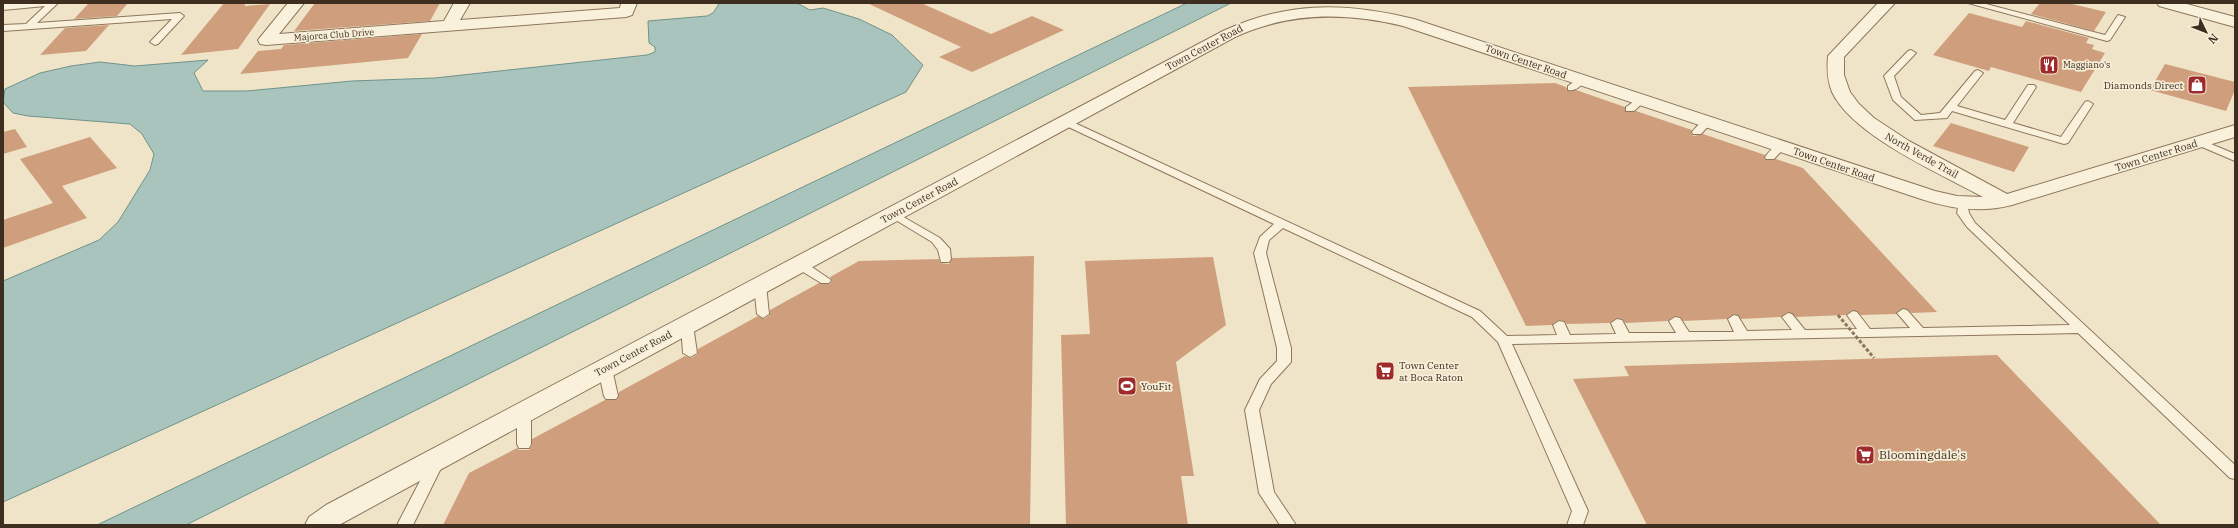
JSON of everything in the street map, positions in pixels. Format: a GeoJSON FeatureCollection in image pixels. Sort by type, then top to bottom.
{"type":"FeatureCollection","features":[{"type":"Feature","properties":{"kind":"street","name":"Majorca Club Drive"},"geometry":{"type":"LineString","coordinates":[[296,3],[266,40],[626,12],[629,3]]}},
{"type":"Feature","properties":{"kind":"street"},"geometry":{"type":"LineString","coordinates":[[449,26],[462,3]]}},
{"type":"Feature","properties":{"kind":"street","name":"North Verde Trail"},"geometry":{"type":"LineString","coordinates":[[1887,3],[1836,56],[1834,67],[1835,80],[1842,94],[1857,112],[1888,138],[2005,201]]}},
{"type":"Feature","properties":{"kind":"street"},"geometry":{"type":"LineString","coordinates":[[2165,3],[2235,22]]}},
{"type":"Feature","properties":{"kind":"street"},"geometry":{"type":"LineString","coordinates":[[2211,3],[2235,9]]}},
{"type":"Feature","properties":{"kind":"street","name":"Town Center Road"},"geometry":{"type":"LineString","coordinates":[[319,525],[336,512],[894,214],[1064,121],[1245,26],[1285,15],[1323,12],[1366,13],[1408,22],[1576,84],[1776,152],[1933,197],[1963,204],[1986,204],[2005,201],[2235,131]]}},
{"type":"Feature","properties":{"kind":"lane"},"geometry":{"type":"LineString","coordinates":[[3,7],[54,3]]}},
{"type":"Feature","properties":{"kind":"lane"},"geometry":{"type":"LineString","coordinates":[[29,26],[54,3]]}},
{"type":"Feature","properties":{"kind":"lane"},"geometry":{"type":"LineString","coordinates":[[1972,3],[2107,38],[2121,17]]}},
{"type":"Feature","properties":{"kind":"lane"},"geometry":{"type":"LineString","coordinates":[[3,28],[180,16],[155,42]]}},
{"type":"Feature","properties":{"kind":"lane"},"geometry":{"type":"LineString","coordinates":[[1911,53],[1889,76],[1896,98],[1919,118],[1943,116],[1978,72]]}},
{"type":"Feature","properties":{"kind":"lane"},"geometry":{"type":"LineString","coordinates":[[2007,124],[2031,87]]}},
{"type":"Feature","properties":{"kind":"lane"},"geometry":{"type":"LineString","coordinates":[[1950,107],[2064,141],[2088,104]]}},
{"type":"Feature","properties":{"kind":"lane"},"geometry":{"type":"LineString","coordinates":[[1064,121],[1476,314],[1504,340],[1580,511],[1575,525]]}},
{"type":"Feature","properties":{"kind":"lane"},"geometry":{"type":"LineString","coordinates":[[2198,142],[2235,158]]}},
{"type":"Feature","properties":{"kind":"lane"},"geometry":{"type":"LineString","coordinates":[[1963,204],[1963,213],[1971,225],[2235,474]]}},
{"type":"Feature","properties":{"kind":"lane"},"geometry":{"type":"LineString","coordinates":[[894,214],[936,240],[944,249],[945,258]]}},
{"type":"Feature","properties":{"kind":"lane"},"geometry":{"type":"LineString","coordinates":[[1282,223],[1264,239],[1260,253],[1284,348],[1284,362],[1265,382],[1252,410],[1267,493],[1288,525]]}},
{"type":"Feature","properties":{"kind":"lane"},"geometry":{"type":"LineString","coordinates":[[799,264],[825,280]]}},
{"type":"Feature","properties":{"kind":"lane"},"geometry":{"type":"LineString","coordinates":[[760,285],[762,314]]}},
{"type":"Feature","properties":{"kind":"lane"},"geometry":{"type":"LineString","coordinates":[[1903,313],[1920,332]]}},
{"type":"Feature","properties":{"kind":"lane"},"geometry":{"type":"LineString","coordinates":[[1853,315],[1866,333]]}},
{"type":"Feature","properties":{"kind":"lane"},"geometry":{"type":"LineString","coordinates":[[1788,317],[1801,334]]}},
{"type":"Feature","properties":{"kind":"lane"},"geometry":{"type":"LineString","coordinates":[[1734,319],[1742,335]]}},
{"type":"Feature","properties":{"kind":"lane"},"geometry":{"type":"LineString","coordinates":[[1675,321],[1685,336]]}},
{"type":"Feature","properties":{"kind":"lane"},"geometry":{"type":"LineString","coordinates":[[1618,323],[1626,338]]}},
{"type":"Feature","properties":{"kind":"lane"},"geometry":{"type":"LineString","coordinates":[[687,325],[690,353]]}},
{"type":"Feature","properties":{"kind":"lane"},"geometry":{"type":"LineString","coordinates":[[1559,325],[1566,339]]}},
{"type":"Feature","properties":{"kind":"lane"},"geometry":{"type":"LineString","coordinates":[[1504,340],[2080,329]]}},
{"type":"Feature","properties":{"kind":"lane"},"geometry":{"type":"LineString","coordinates":[[605,368],[611,396]]}},
{"type":"Feature","properties":{"kind":"lane"},"geometry":{"type":"LineString","coordinates":[[524,412],[524,444]]}},
{"type":"Feature","properties":{"kind":"lane"},"geometry":{"type":"LineString","coordinates":[[405,525],[440,457]]}},
{"type":"Feature","properties":{"kind":"path"},"geometry":{"type":"LineString","coordinates":[[1838,316],[1874,358]]}},
{"type":"Feature","properties":{"kind":"water"},"geometry":{"type":"Polygon","coordinates":[[[715,3],[797,3],[810,10],[823,8],[859,19],[892,35],[923,65],[906,92],[3,502],[3,281],[99,240],[118,222],[150,170],[154,154],[142,134],[130,124],[28,116],[13,113],[3,102],[5,89],[40,73],[71,66],[100,62],[135,66],[208,60],[194,73],[203,91],[247,91],[352,81],[435,78],[647,55],[655,52],[655,47],[649,43],[648,21],[707,16],[713,13],[719,4],[715,3]]]}},
{"type":"Feature","properties":{"kind":"water"},"geometry":{"type":"Polygon","coordinates":[[[1187,3],[1231,3],[186,525],[97,525],[1187,3]]]}},
{"type":"Feature","properties":{"kind":"building"},"geometry":{"type":"Polygon","coordinates":[[[89,3],[128,3],[117,16],[74,19],[89,3]]]}},
{"type":"Feature","properties":{"kind":"building"},"geometry":{"type":"Polygon","coordinates":[[[224,3],[245,3],[245,6],[270,4],[238,49],[181,55],[224,3]]]}},
{"type":"Feature","properties":{"kind":"building"},"geometry":{"type":"Polygon","coordinates":[[[315,3],[440,3],[430,21],[294,31],[315,3]]]}},
{"type":"Feature","properties":{"kind":"building"},"geometry":{"type":"Polygon","coordinates":[[[867,3],[921,3],[991,34],[1032,16],[1064,30],[972,72],[939,57],[961,47],[867,3]]]}},
{"type":"Feature","properties":{"kind":"building"},"geometry":{"type":"Polygon","coordinates":[[[2040,3],[2068,3],[2106,12],[2094,31],[2031,14],[2040,3]]]}},
{"type":"Feature","properties":{"kind":"building"},"geometry":{"type":"Polygon","coordinates":[[[1969,13],[2022,27],[2026,21],[2089,38],[2086,43],[2094,45],[2092,49],[2105,53],[2081,92],[1991,67],[1989,71],[1933,55],[1969,13]]]}},
{"type":"Feature","properties":{"kind":"building"},"geometry":{"type":"Polygon","coordinates":[[[109,25],[86,51],[40,55],[65,28],[109,25]]]}},
{"type":"Feature","properties":{"kind":"building"},"geometry":{"type":"Polygon","coordinates":[[[422,34],[408,58],[240,74],[258,51],[281,49],[284,45],[422,34]]]}},
{"type":"Feature","properties":{"kind":"building"},"geometry":{"type":"Polygon","coordinates":[[[2165,64],[2235,82],[2235,90],[2226,111],[2150,90],[2165,64]]]}},
{"type":"Feature","properties":{"kind":"building"},"geometry":{"type":"Polygon","coordinates":[[[1555,83],[1566,87],[1568,91],[1576,90],[1625,107],[1626,112],[1636,111],[1692,130],[1691,133],[1693,136],[1703,134],[1765,155],[1764,158],[1766,160],[1776,159],[1803,168],[1937,312],[1912,313],[1903,308],[1896,314],[1861,315],[1853,310],[1846,315],[1796,317],[1788,312],[1781,317],[1741,319],[1734,314],[1727,319],[1683,321],[1680,317],[1675,316],[1668,321],[1625,323],[1622,319],[1617,318],[1610,323],[1567,324],[1564,321],[1559,320],[1552,325],[1526,326],[1408,87],[1555,83]]]}},
{"type":"Feature","properties":{"kind":"building"},"geometry":{"type":"Polygon","coordinates":[[[1951,123],[2029,147],[2014,172],[1933,146],[1951,123]]]}},
{"type":"Feature","properties":{"kind":"building"},"geometry":{"type":"Polygon","coordinates":[[[15,129],[27,147],[3,154],[3,132],[15,129]]]}},
{"type":"Feature","properties":{"kind":"building"},"geometry":{"type":"Polygon","coordinates":[[[90,137],[117,168],[62,186],[87,218],[3,248],[3,220],[53,203],[20,159],[90,137]]]}},
{"type":"Feature","properties":{"kind":"building"},"geometry":{"type":"Polygon","coordinates":[[[1034,256],[1030,525],[443,525],[469,473],[517,448],[519,450],[529,450],[532,445],[532,439],[605,400],[617,400],[619,392],[685,356],[691,358],[698,354],[698,349],[758,316],[764,319],[770,315],[770,310],[819,283],[830,284],[832,280],[830,277],[859,261],[939,259],[940,263],[949,264],[952,258],[1034,256]]]}},
{"type":"Feature","properties":{"kind":"building"},"geometry":{"type":"Polygon","coordinates":[[[1213,257],[1226,325],[1176,362],[1194,476],[1181,476],[1188,525],[1066,525],[1061,335],[1090,334],[1085,261],[1213,257]]]}},
{"type":"Feature","properties":{"kind":"building"},"geometry":{"type":"Polygon","coordinates":[[[1997,355],[2161,525],[1647,525],[1573,379],[1629,376],[1624,366],[1997,355]]]}},
{"type":"Feature","properties":{"kind":"place","name":"Maggiano's"},"geometry":{"type":"Point","coordinates":[2049,65]}},
{"type":"Feature","properties":{"kind":"place","name":"Diamonds Direct"},"geometry":{"type":"Point","coordinates":[2197,85]}},
{"type":"Feature","properties":{"kind":"place","name":"Town Center at Boca Raton"},"geometry":{"type":"Point","coordinates":[1385,371]}},
{"type":"Feature","properties":{"kind":"place","name":"YouFit"},"geometry":{"type":"Point","coordinates":[1127,386]}},
{"type":"Feature","properties":{"kind":"place","name":"Bloomingdale's"},"geometry":{"type":"Point","coordinates":[1865,455]}}]}
